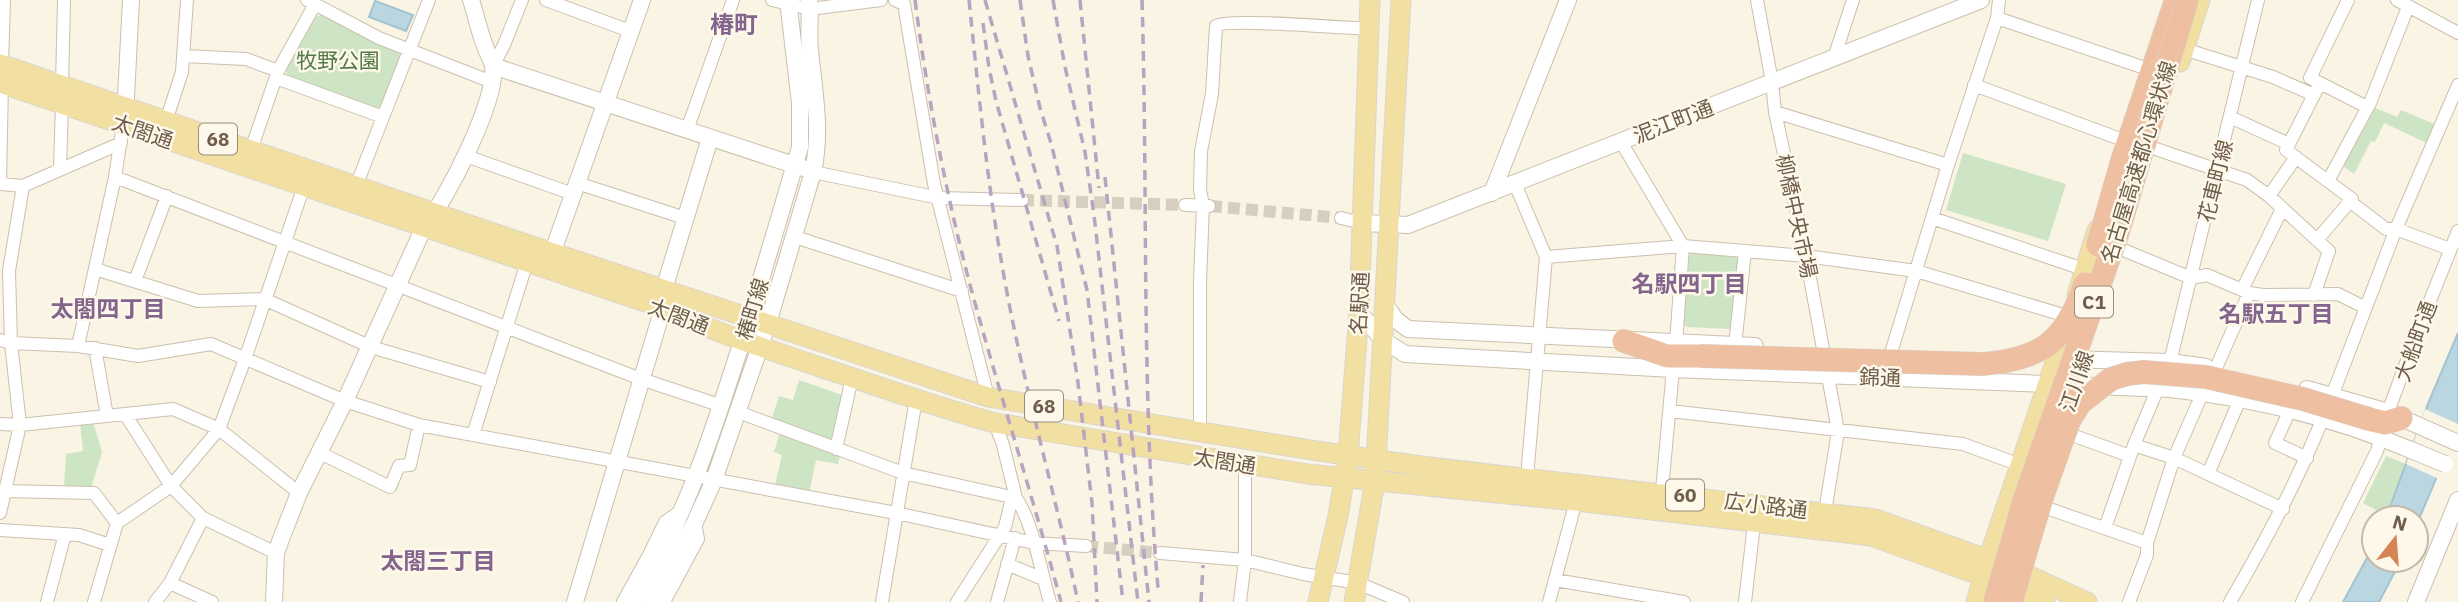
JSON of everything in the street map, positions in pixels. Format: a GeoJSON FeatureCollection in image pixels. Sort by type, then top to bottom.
{"type":"FeatureCollection","features":[{"type":"Feature","properties":{"kind":"highway"},"geometry":{"type":"LineString","coordinates":[[1624,341],[1667,355],[1982,364],[2024,358],[2053,341],[2073,315],[2082,295],[2122,161],[2176,0]]}},
{"type":"Feature","properties":{"kind":"highway","name":"名古屋高速都心環状線"},"geometry":{"type":"LineString","coordinates":[[2006,592],[2025,498],[2117,234],[2187,0]]}},
{"type":"Feature","properties":{"kind":"highway"},"geometry":{"type":"LineString","coordinates":[[2006,592],[2069,421],[2080,403],[2111,379],[2144,372],[2206,377],[2391,423]]}},
{"type":"Feature","properties":{"kind":"main road","name":"名駅通"},"geometry":{"type":"LineString","coordinates":[[1318,602],[1348,456],[1359,312],[1370,0]]}},
{"type":"Feature","properties":{"kind":"main road","name":"名駅通"},"geometry":{"type":"LineString","coordinates":[[1356,592],[1375,481],[1401,0]]}},
{"type":"Feature","properties":{"kind":"main road","name":"江川線"},"geometry":{"type":"LineString","coordinates":[[1976,602],[2086,270],[2123,139],[2169,0]]}},
{"type":"Feature","properties":{"kind":"main road","name":"江川線"},"geometry":{"type":"LineString","coordinates":[[2006,592],[2121,249],[2200,0]]}},
{"type":"Feature","properties":{"kind":"main road","name":"太閤通"},"geometry":{"type":"LineString","coordinates":[[1,74],[62,94],[124,125],[304,186],[553,251],[663,299],[751,343],[995,423],[1245,464],[1375,481]]}},
{"type":"Feature","properties":{"kind":"main road","name":"太閤通"},"geometry":{"type":"LineString","coordinates":[[124,125],[166,121],[356,186],[527,262],[663,299],[759,320],[988,397],[1348,456]]}},
{"type":"Feature","properties":{"kind":"main road","name":"広小路通"},"geometry":{"type":"LineString","coordinates":[[1348,456],[1527,477],[1661,502],[1756,512],[1871,536],[1985,569]]}},
{"type":"Feature","properties":{"kind":"main road","name":"広小路通"},"geometry":{"type":"LineString","coordinates":[[1375,481],[1576,500],[1661,502]]}},
{"type":"Feature","properties":{"kind":"main road","name":"広小路通"},"geometry":{"type":"LineString","coordinates":[[1756,512],[1825,512],[1875,519],[1985,569],[2006,592],[2045,602]]}},
{"type":"Feature","properties":{"kind":"main road","name":"広小路通"},"geometry":{"type":"LineString","coordinates":[[2006,592],[2087,602]]}},
{"type":"Feature","properties":{"kind":"street"},"geometry":{"type":"LineString","coordinates":[[4,0],[0,184],[23,187],[60,169],[124,125]]}},
{"type":"Feature","properties":{"kind":"street"},"geometry":{"type":"LineString","coordinates":[[60,169],[64,0]]}},
{"type":"Feature","properties":{"kind":"street"},"geometry":{"type":"LineString","coordinates":[[78,346],[124,125],[131,0]]}},
{"type":"Feature","properties":{"kind":"street"},"geometry":{"type":"LineString","coordinates":[[166,121],[182,72],[187,0]]}},
{"type":"Feature","properties":{"kind":"street"},"geometry":{"type":"LineString","coordinates":[[356,186],[429,0]]}},
{"type":"Feature","properties":{"kind":"street"},"geometry":{"type":"LineString","coordinates":[[471,0],[492,74]]}},
{"type":"Feature","properties":{"kind":"street"},"geometry":{"type":"LineString","coordinates":[[274,602],[276,553],[299,493],[430,220],[466,156],[482,116],[492,74],[522,0]]}},
{"type":"Feature","properties":{"kind":"street"},"geometry":{"type":"LineString","coordinates":[[546,0],[630,31]]}},
{"type":"Feature","properties":{"kind":"street"},"geometry":{"type":"LineString","coordinates":[[553,251],[642,0]]}},
{"type":"Feature","properties":{"kind":"street"},"geometry":{"type":"LineString","coordinates":[[687,130],[733,0]]}},
{"type":"Feature","properties":{"kind":"street"},"geometry":{"type":"LineString","coordinates":[[772,0],[809,4],[881,0]]}},
{"type":"Feature","properties":{"kind":"street"},"geometry":{"type":"LineString","coordinates":[[895,0],[904,4],[934,184],[988,397]]}},
{"type":"Feature","properties":{"kind":"street"},"geometry":{"type":"LineString","coordinates":[[1492,193],[1568,0]]}},
{"type":"Feature","properties":{"kind":"street"},"geometry":{"type":"LineString","coordinates":[[1834,58],[1853,0]]}},
{"type":"Feature","properties":{"kind":"street","name":"泥江町通"},"geometry":{"type":"LineString","coordinates":[[1362,223],[1408,225],[1981,0]]}},
{"type":"Feature","properties":{"kind":"street"},"geometry":{"type":"LineString","coordinates":[[1891,353],[1948,165],[1997,18],[1999,0]]}},
{"type":"Feature","properties":{"kind":"street","name":"花車町線"},"geometry":{"type":"LineString","coordinates":[[2169,362],[2258,0]]}},
{"type":"Feature","properties":{"kind":"street"},"geometry":{"type":"LineString","coordinates":[[2317,89],[2310,78],[2348,0]]}},
{"type":"Feature","properties":{"kind":"street","name":"柳橋中央市場"},"geometry":{"type":"LineString","coordinates":[[1754,1],[1772,82],[1774,112],[1806,256],[1838,431],[1825,512]]}},
{"type":"Feature","properties":{"kind":"street"},"geometry":{"type":"LineString","coordinates":[[251,150],[277,74],[311,2],[409,51],[606,103],[813,172],[939,198],[1022,200]]}},
{"type":"Feature","properties":{"kind":"street","name":"椿町線"},"geometry":{"type":"LineString","coordinates":[[759,320],[800,147],[800,103],[789,3]]}},
{"type":"Feature","properties":{"kind":"street"},"geometry":{"type":"LineString","coordinates":[[2328,181],[2367,107],[2402,3],[2458,33]]}},
{"type":"Feature","properties":{"kind":"street","name":"椿町線"},"geometry":{"type":"LineString","coordinates":[[634,602],[666,547],[683,509],[722,406],[795,237],[818,151],[809,4]]}},
{"type":"Feature","properties":{"kind":"street"},"geometry":{"type":"LineString","coordinates":[[1997,18],[2148,69]]}},
{"type":"Feature","properties":{"kind":"street"},"geometry":{"type":"LineString","coordinates":[[1200,431],[1200,282],[1207,206],[1200,190],[1201,151],[1212,94],[1216,26],[1221,22],[1369,29]]}},
{"type":"Feature","properties":{"kind":"street"},"geometry":{"type":"LineString","coordinates":[[2184,49],[2367,107]]}},
{"type":"Feature","properties":{"kind":"street"},"geometry":{"type":"LineString","coordinates":[[183,56],[246,59],[383,117]]}},
{"type":"Feature","properties":{"kind":"street"},"geometry":{"type":"LineString","coordinates":[[1974,85],[2123,139]]}},
{"type":"Feature","properties":{"kind":"street"},"geometry":{"type":"LineString","coordinates":[[2332,396],[2364,307],[2458,85]]}},
{"type":"Feature","properties":{"kind":"street"},"geometry":{"type":"LineString","coordinates":[[2269,196],[2317,89]]}},
{"type":"Feature","properties":{"kind":"street"},"geometry":{"type":"LineString","coordinates":[[1774,112],[1948,165]]}},
{"type":"Feature","properties":{"kind":"street"},"geometry":{"type":"LineString","coordinates":[[2230,117],[2291,150],[2386,229],[2396,229],[2450,249]]}},
{"type":"Feature","properties":{"kind":"street"},"geometry":{"type":"LineString","coordinates":[[575,602],[710,138]]}},
{"type":"Feature","properties":{"kind":"street"},"geometry":{"type":"LineString","coordinates":[[1621,142],[1683,246],[1676,343]]}},
{"type":"Feature","properties":{"kind":"street"},"geometry":{"type":"LineString","coordinates":[[2153,148],[2247,180],[2269,196],[2329,251],[2314,295]]}},
{"type":"Feature","properties":{"kind":"street"},"geometry":{"type":"LineString","coordinates":[[466,156],[685,218]]}},
{"type":"Feature","properties":{"kind":"street"},"geometry":{"type":"LineString","coordinates":[[115,177],[640,379],[722,406]]}},
{"type":"Feature","properties":{"kind":"street"},"geometry":{"type":"LineString","coordinates":[[1516,184],[1546,257],[1527,477]]}},
{"type":"Feature","properties":{"kind":"street"},"geometry":{"type":"LineString","coordinates":[[94,602],[117,523],[171,486],[219,429],[304,186]]}},
{"type":"Feature","properties":{"kind":"street"},"geometry":{"type":"LineString","coordinates":[[0,513],[20,425],[6,342],[5,270],[23,187]]}},
{"type":"Feature","properties":{"kind":"street"},"geometry":{"type":"LineString","coordinates":[[135,281],[167,196]]}},
{"type":"Feature","properties":{"kind":"street"},"geometry":{"type":"LineString","coordinates":[[2317,240],[2352,199]]}},
{"type":"Feature","properties":{"kind":"street"},"geometry":{"type":"LineString","coordinates":[[1185,205],[1207,206]]}},
{"type":"Feature","properties":{"kind":"street"},"geometry":{"type":"LineString","coordinates":[[2216,368],[2245,291],[2282,209]]}},
{"type":"Feature","properties":{"kind":"street"},"geometry":{"type":"LineString","coordinates":[[1341,218],[1362,223]]}},
{"type":"Feature","properties":{"kind":"street"},"geometry":{"type":"LineString","coordinates":[[1932,218],[2086,270]]}},
{"type":"Feature","properties":{"kind":"street","name":"大船町通"},"geometry":{"type":"LineString","coordinates":[[2302,602],[2391,423],[2458,231]]}},
{"type":"Feature","properties":{"kind":"street"},"geometry":{"type":"LineString","coordinates":[[795,237],[962,291]]}},
{"type":"Feature","properties":{"kind":"street"},"geometry":{"type":"LineString","coordinates":[[1546,257],[1683,246],[1806,256],[1916,271],[2070,317]]}},
{"type":"Feature","properties":{"kind":"street"},"geometry":{"type":"LineString","coordinates":[[2121,249],[2191,278],[2207,275],[2245,291],[2339,294],[2364,307]]}},
{"type":"Feature","properties":{"kind":"street"},"geometry":{"type":"LineString","coordinates":[[1735,346],[1745,251]]}},
{"type":"Feature","properties":{"kind":"street"},"geometry":{"type":"LineString","coordinates":[[473,435],[527,262]]}},
{"type":"Feature","properties":{"kind":"street"},"geometry":{"type":"LineString","coordinates":[[95,269],[198,301],[264,299],[371,347],[490,382]]}},
{"type":"Feature","properties":{"kind":"street","name":"錦通"},"geometry":{"type":"LineString","coordinates":[[1385,304],[1395,319],[1408,329],[1891,353],[2169,362],[2216,368],[2332,396],[2391,423],[2411,450],[2452,467]]}},
{"type":"Feature","properties":{"kind":"street","name":"錦通"},"geometry":{"type":"LineString","coordinates":[[1359,312],[1383,340],[1405,354],[1673,369],[2158,388],[2203,393],[2323,418],[2391,423]]}},
{"type":"Feature","properties":{"kind":"street"},"geometry":{"type":"LineString","coordinates":[[6,342],[78,346],[138,356],[211,344],[345,401],[419,425],[896,513],[1034,543],[1086,547]]}},
{"type":"Feature","properties":{"kind":"street","name":"椿町線"},"geometry":{"type":"LineString","coordinates":[[652,602],[715,480],[738,412],[751,343]]}},
{"type":"Feature","properties":{"kind":"street"},"geometry":{"type":"LineString","coordinates":[[95,348],[107,416]]}},
{"type":"Feature","properties":{"kind":"street"},"geometry":{"type":"LineString","coordinates":[[1661,502],[1673,369]]}},
{"type":"Feature","properties":{"kind":"street"},"geometry":{"type":"LineString","coordinates":[[836,449],[852,377]]}},
{"type":"Feature","properties":{"kind":"street"},"geometry":{"type":"LineString","coordinates":[[2105,528],[2132,450],[2158,388]]}},
{"type":"Feature","properties":{"kind":"street"},"geometry":{"type":"LineString","coordinates":[[2129,602],[2147,555],[2147,543],[2174,457],[2203,393]]}},
{"type":"Feature","properties":{"kind":"street"},"geometry":{"type":"LineString","coordinates":[[882,602],[916,399]]}},
{"type":"Feature","properties":{"kind":"street"},"geometry":{"type":"LineString","coordinates":[[2208,474],[2240,400]]}},
{"type":"Feature","properties":{"kind":"street"},"geometry":{"type":"LineString","coordinates":[[0,424],[20,425],[173,409],[219,429],[299,493]]}},
{"type":"Feature","properties":{"kind":"street"},"geometry":{"type":"LineString","coordinates":[[2290,410],[2274,443],[2307,458]]}},
{"type":"Feature","properties":{"kind":"street"},"geometry":{"type":"LineString","coordinates":[[1670,411],[1963,444],[2020,465]]}},
{"type":"Feature","properties":{"kind":"street"},"geometry":{"type":"LineString","coordinates":[[738,412],[903,473],[1016,498]]}},
{"type":"Feature","properties":{"kind":"street"},"geometry":{"type":"LineString","coordinates":[[125,414],[171,486],[203,518],[276,553]]}},
{"type":"Feature","properties":{"kind":"street"},"geometry":{"type":"LineString","coordinates":[[2230,602],[2283,509],[2323,418]]}},
{"type":"Feature","properties":{"kind":"street"},"geometry":{"type":"LineString","coordinates":[[995,423],[1050,602]]}},
{"type":"Feature","properties":{"kind":"street"},"geometry":{"type":"LineString","coordinates":[[2391,423],[2457,443]]}},
{"type":"Feature","properties":{"kind":"street"},"geometry":{"type":"LineString","coordinates":[[320,453],[390,487],[399,466],[410,465],[419,425]]}},
{"type":"Feature","properties":{"kind":"street"},"geometry":{"type":"LineString","coordinates":[[2059,430],[2132,450],[2174,457],[2283,509]]}},
{"type":"Feature","properties":{"kind":"street"},"geometry":{"type":"LineString","coordinates":[[1240,602],[1245,560],[1245,464]]}},
{"type":"Feature","properties":{"kind":"street"},"geometry":{"type":"LineString","coordinates":[[3,494],[94,493],[117,523]]}},
{"type":"Feature","properties":{"kind":"street"},"geometry":{"type":"LineString","coordinates":[[957,602],[1005,527],[1011,502],[1016,498]]}},
{"type":"Feature","properties":{"kind":"street"},"geometry":{"type":"LineString","coordinates":[[1549,602],[1576,500]]}},
{"type":"Feature","properties":{"kind":"street"},"geometry":{"type":"LineString","coordinates":[[2416,602],[2458,500]]}},
{"type":"Feature","properties":{"kind":"street"},"geometry":{"type":"LineString","coordinates":[[2034,504],[2147,543]]}},
{"type":"Feature","properties":{"kind":"street"},"geometry":{"type":"LineString","coordinates":[[622,602],[665,522],[683,509]]}},
{"type":"Feature","properties":{"kind":"street"},"geometry":{"type":"LineString","coordinates":[[1745,602],[1756,512]]}},
{"type":"Feature","properties":{"kind":"street"},"geometry":{"type":"LineString","coordinates":[[155,602],[170,583],[203,518]]}},
{"type":"Feature","properties":{"kind":"street"},"geometry":{"type":"LineString","coordinates":[[663,602],[698,538],[695,522]]}},
{"type":"Feature","properties":{"kind":"street"},"geometry":{"type":"LineString","coordinates":[[0,530],[79,535],[110,545]]}},
{"type":"Feature","properties":{"kind":"street"},"geometry":{"type":"LineString","coordinates":[[47,602],[65,534]]}},
{"type":"Feature","properties":{"kind":"street"},"geometry":{"type":"LineString","coordinates":[[997,602],[1015,538]]}},
{"type":"Feature","properties":{"kind":"street"},"geometry":{"type":"LineString","coordinates":[[1160,553],[1245,560],[1323,577],[1356,592],[1403,602]]}},
{"type":"Feature","properties":{"kind":"street"},"geometry":{"type":"LineString","coordinates":[[1007,564],[1043,579]]}},
{"type":"Feature","properties":{"kind":"street"},"geometry":{"type":"LineString","coordinates":[[1555,580],[1684,602]]}},
{"type":"Feature","properties":{"kind":"street"},"geometry":{"type":"LineString","coordinates":[[170,583],[212,602]]}},
{"type":"Feature","properties":{"kind":"green space","name":"牧野公園"},"geometry":{"type":"Polygon","coordinates":[[[323,14],[399,53],[401,59],[383,105],[376,110],[287,77],[286,68],[316,17],[323,14]]]}},
{"type":"Feature","properties":{"kind":"green space"},"geometry":{"type":"Polygon","coordinates":[[[2373,107],[2397,117],[2401,110],[2434,124],[2427,143],[2384,123],[2354,174],[2343,166],[2373,107]]]}},
{"type":"Feature","properties":{"kind":"green space"},"geometry":{"type":"Polygon","coordinates":[[[1963,153],[2066,184],[2048,241],[1946,210],[1963,153]]]}},
{"type":"Feature","properties":{"kind":"green space"},"geometry":{"type":"Polygon","coordinates":[[[1693,253],[1736,257],[1739,260],[1734,327],[1687,327],[1683,324],[1689,256],[1693,253]]]}},
{"type":"Feature","properties":{"kind":"green space"},"geometry":{"type":"Polygon","coordinates":[[[799,380],[842,395],[833,437],[827,440],[771,421],[779,396],[793,400],[799,380]]]}},
{"type":"Feature","properties":{"kind":"green space"},"geometry":{"type":"Polygon","coordinates":[[[93,422],[102,452],[91,488],[64,487],[66,454],[83,451],[80,423],[93,422]]]}},
{"type":"Feature","properties":{"kind":"green space"},"geometry":{"type":"Polygon","coordinates":[[[780,432],[840,456],[838,464],[816,460],[809,494],[775,485],[782,455],[774,452],[780,432]]]}},
{"type":"Feature","properties":{"kind":"green space"},"geometry":{"type":"Polygon","coordinates":[[[2386,456],[2406,464],[2391,504],[2363,503],[2386,456]]]}},
{"type":"Feature","properties":{"kind":"water"},"geometry":{"type":"Polygon","coordinates":[[[375,1],[413,15],[406,31],[369,17],[375,1]]]}},
{"type":"Feature","properties":{"kind":"water"},"geometry":{"type":"Polygon","coordinates":[[[2458,333],[2458,427],[2425,504],[2391,504],[2427,406],[2458,333]]]}},
{"type":"Feature","properties":{"kind":"water"},"geometry":{"type":"Polygon","coordinates":[[[2360,571],[2360,574],[2394,574],[2379,602],[2343,602],[2360,571]]]}},
{"type":"Feature","properties":{"kind":"pier"},"geometry":{"type":"Polygon","coordinates":[[[2425,409],[2458,424],[2458,435],[2439,479],[2406,464],[2425,409]]]}},
{"type":"Feature","properties":{"kind":"tunnel"},"geometry":{"type":"LineString","coordinates":[[1022,200],[1185,205]]}},
{"type":"Feature","properties":{"kind":"tunnel"},"geometry":{"type":"LineString","coordinates":[[1210,206],[1341,218]]}},
{"type":"Feature","properties":{"kind":"tunnel"},"geometry":{"type":"LineString","coordinates":[[1086,546],[1160,553]]}},
{"type":"Feature","properties":{"kind":"railway"},"geometry":{"type":"LineString","coordinates":[[915,0],[937,141],[960,246],[1061,602]]}},
{"type":"Feature","properties":{"kind":"railway"},"geometry":{"type":"LineString","coordinates":[[969,0],[987,162],[1009,302],[1078,602]]}},
{"type":"Feature","properties":{"kind":"railway"},"geometry":{"type":"LineString","coordinates":[[985,0],[1057,246],[1078,383],[1092,503],[1097,602]]}},
{"type":"Feature","properties":{"kind":"railway"},"geometry":{"type":"LineString","coordinates":[[1020,0],[1028,56],[1040,108],[1087,290],[1123,602]]}},
{"type":"Feature","properties":{"kind":"railway"},"geometry":{"type":"LineString","coordinates":[[1053,0],[1085,152],[1094,215],[1138,602]]}},
{"type":"Feature","properties":{"kind":"railway"},"geometry":{"type":"LineString","coordinates":[[1080,0],[1099,188]]}},
{"type":"Feature","properties":{"kind":"railway"},"geometry":{"type":"LineString","coordinates":[[1142,0],[1147,368],[1158,588]]}},
{"type":"Feature","properties":{"kind":"railway"},"geometry":{"type":"LineString","coordinates":[[983,23],[996,101],[1059,321]]}},
{"type":"Feature","properties":{"kind":"railway"},"geometry":{"type":"LineString","coordinates":[[1105,177],[1149,602]]}},
{"type":"Feature","properties":{"kind":"railway"},"geometry":{"type":"LineString","coordinates":[[1201,602],[1203,565]]}},
{"type":"Feature","properties":{"kind":"district","name":"椿町"},"geometry":{"type":"Point","coordinates":[734,24]}},
{"type":"Feature","properties":{"kind":"district","name":"名駅四丁目"},"geometry":{"type":"Point","coordinates":[1689,283]}},
{"type":"Feature","properties":{"kind":"district","name":"太閤四丁目"},"geometry":{"type":"Point","coordinates":[108,308]}},
{"type":"Feature","properties":{"kind":"district","name":"名駅五丁目"},"geometry":{"type":"Point","coordinates":[2276,313]}},
{"type":"Feature","properties":{"kind":"district","name":"太閤三丁目"},"geometry":{"type":"Point","coordinates":[438,560]}}]}
